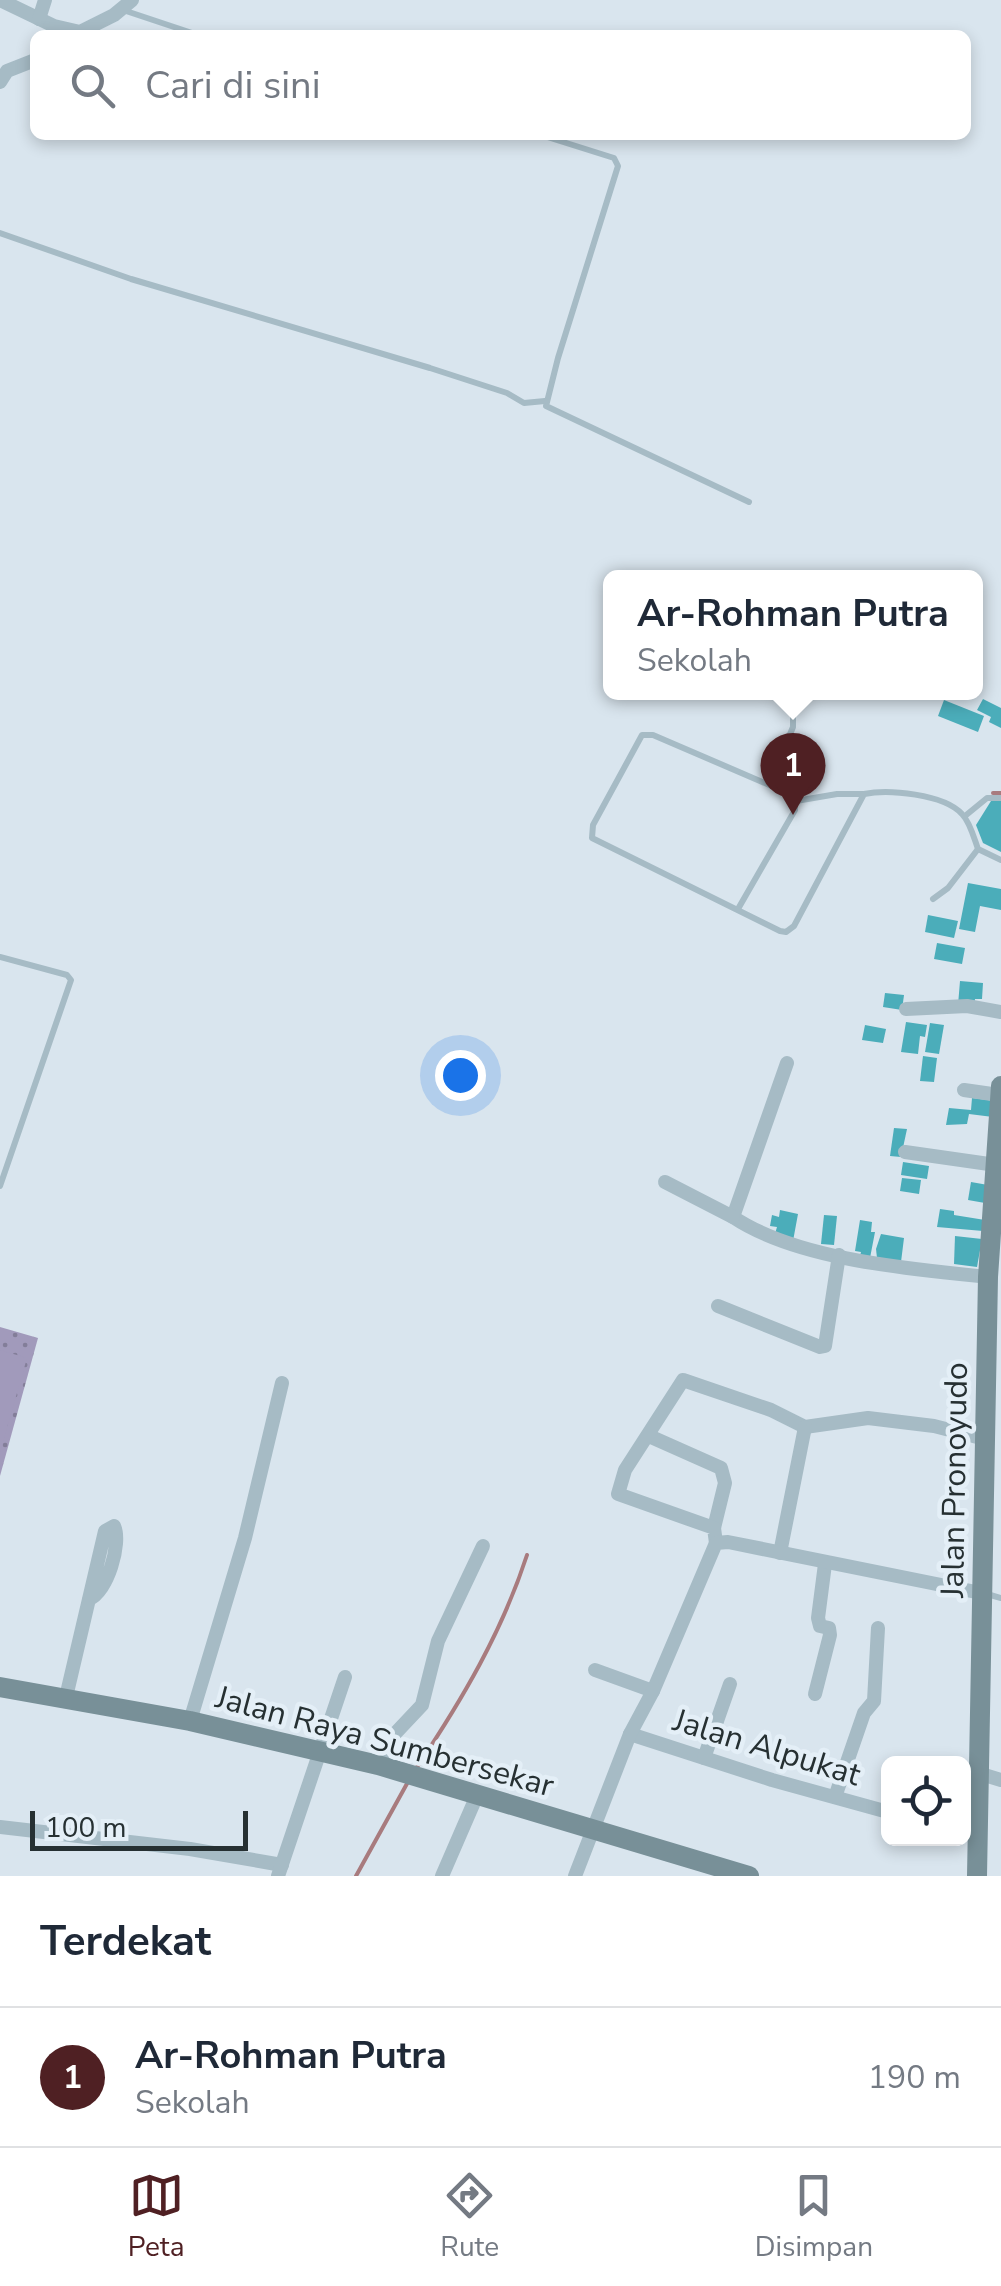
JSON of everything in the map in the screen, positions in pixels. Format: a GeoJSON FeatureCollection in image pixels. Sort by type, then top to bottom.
{"type":"FeatureCollection","features":[{"type":"Feature","properties":{"kind":"main road","name":"Jalan Pronoyudo"},"geometry":{"type":"LineString","coordinates":[[971,1824],[991,1596],[992,1290],[1000,1090]]}},
{"type":"Feature","properties":{"kind":"main road","name":"Jalan Raya Sumbersekar"},"geometry":{"type":"LineString","coordinates":[[0,1686],[190,1721],[378,1765],[748,1876]]}},
{"type":"Feature","properties":{"kind":"main road","name":"Jalan Pronoyudo"},"geometry":{"type":"LineString","coordinates":[[971,1837],[977,1876]]}},
{"type":"Feature","properties":{"kind":"street"},"geometry":{"type":"LineString","coordinates":[[0,0],[68,30]]}},
{"type":"Feature","properties":{"kind":"street"},"geometry":{"type":"LineString","coordinates":[[39,19],[45,0]]}},
{"type":"Feature","properties":{"kind":"street"},"geometry":{"type":"LineString","coordinates":[[86,30],[127,5]]}},
{"type":"Feature","properties":{"kind":"street"},"geometry":{"type":"LineString","coordinates":[[0,82],[8,72],[30,62]]}},
{"type":"Feature","properties":{"kind":"street"},"geometry":{"type":"LineString","coordinates":[[906,1009],[967,1006],[1001,1012]]}},
{"type":"Feature","properties":{"kind":"street"},"geometry":{"type":"LineString","coordinates":[[733,1217],[788,1063]]}},
{"type":"Feature","properties":{"kind":"street"},"geometry":{"type":"LineString","coordinates":[[964,1090],[1000,1090]]}},
{"type":"Feature","properties":{"kind":"street"},"geometry":{"type":"LineString","coordinates":[[905,1152],[996,1166]]}},
{"type":"Feature","properties":{"kind":"street"},"geometry":{"type":"LineString","coordinates":[[665,1182],[770,1239],[992,1290]]}},
{"type":"Feature","properties":{"kind":"street"},"geometry":{"type":"LineString","coordinates":[[718,1306],[771,1330],[826,1346],[839,1255]]}},
{"type":"Feature","properties":{"kind":"street"},"geometry":{"type":"LineString","coordinates":[[990,1456],[934,1426],[868,1418],[805,1427],[771,1410],[683,1380],[626,1470],[618,1494],[728,1542],[991,1596]]}},
{"type":"Feature","properties":{"kind":"street"},"geometry":{"type":"LineString","coordinates":[[190,1721],[245,1538],[282,1382]]}},
{"type":"Feature","properties":{"kind":"street"},"geometry":{"type":"LineString","coordinates":[[780,1553],[805,1427]]}},
{"type":"Feature","properties":{"kind":"street","name":"Jalan Alpukat"},"geometry":{"type":"LineString","coordinates":[[575,1876],[630,1734],[653,1691],[715,1536],[725,1474],[720,1468],[649,1436]]}},
{"type":"Feature","properties":{"kind":"street"},"geometry":{"type":"LineString","coordinates":[[378,1765],[389,1740],[422,1704],[438,1641],[484,1546]]}},
{"type":"Feature","properties":{"kind":"street"},"geometry":{"type":"LineString","coordinates":[[815,1694],[830,1635],[829,1628],[820,1626],[818,1618],[825,1564]]}},
{"type":"Feature","properties":{"kind":"street"},"geometry":{"type":"LineString","coordinates":[[66,1698],[88,1600]]}},
{"type":"Feature","properties":{"kind":"street"},"geometry":{"type":"LineString","coordinates":[[834,1798],[864,1714],[874,1701],[878,1628]]}},
{"type":"Feature","properties":{"kind":"street"},"geometry":{"type":"LineString","coordinates":[[596,1670],[653,1691]]}},
{"type":"Feature","properties":{"kind":"street"},"geometry":{"type":"LineString","coordinates":[[0,1827],[148,1844],[280,1871],[345,1677]]}},
{"type":"Feature","properties":{"kind":"street"},"geometry":{"type":"LineString","coordinates":[[704,1758],[730,1684]]}},
{"type":"Feature","properties":{"kind":"street","name":"Jalan Alpukat"},"geometry":{"type":"LineString","coordinates":[[630,1734],[881,1810]]}},
{"type":"Feature","properties":{"kind":"street"},"geometry":{"type":"LineString","coordinates":[[978,1773],[1001,1780]]}},
{"type":"Feature","properties":{"kind":"street"},"geometry":{"type":"LineString","coordinates":[[442,1876],[478,1792]]}},
{"type":"Feature","properties":{"kind":"lane"},"geometry":{"type":"LineString","coordinates":[[127,5],[186,30]]}},
{"type":"Feature","properties":{"kind":"lane"},"geometry":{"type":"LineString","coordinates":[[545,402],[618,166],[614,158],[558,140]]}},
{"type":"Feature","properties":{"kind":"lane"},"geometry":{"type":"LineString","coordinates":[[0,233],[131,279],[492,388],[524,403],[545,402]]}},
{"type":"Feature","properties":{"kind":"lane"},"geometry":{"type":"LineString","coordinates":[[545,402],[549,408],[749,502]]}},
{"type":"Feature","properties":{"kind":"lane"},"geometry":{"type":"LineString","coordinates":[[770,782],[794,727],[793,700]]}},
{"type":"Feature","properties":{"kind":"lane"},"geometry":{"type":"LineString","coordinates":[[738,910],[795,810],[796,801],[790,792],[770,782],[644,734],[591,832],[593,840],[780,931],[792,929],[864,794]]}},
{"type":"Feature","properties":{"kind":"lane"},"geometry":{"type":"LineString","coordinates":[[796,801],[882,790],[939,800],[965,816],[978,850],[1001,860]]}},
{"type":"Feature","properties":{"kind":"lane"},"geometry":{"type":"LineString","coordinates":[[965,816],[987,798],[1001,798]]}},
{"type":"Feature","properties":{"kind":"lane"},"geometry":{"type":"LineString","coordinates":[[933,900],[948,888],[978,850]]}},
{"type":"Feature","properties":{"kind":"lane"},"geometry":{"type":"LineString","coordinates":[[0,957],[67,975],[71,980],[0,1186]]}},
{"type":"Feature","properties":{"kind":"shaded area"},"geometry":{"type":"Polygon","coordinates":[[[0,1327],[38,1338],[0,1476],[0,1327]]]}},
{"type":"Feature","properties":{"kind":"shaded area"},"geometry":{"type":"Polygon","coordinates":[[[0,1350],[27,1358],[0,1452],[0,1350]]]}},
{"type":"Feature","properties":{"kind":"building"},"geometry":{"type":"Polygon","coordinates":[[[983,699],[1001,708],[1001,728],[989,722],[991,717],[977,710],[983,699]]]}},
{"type":"Feature","properties":{"kind":"building"},"geometry":{"type":"Polygon","coordinates":[[[944,700],[984,716],[978,732],[938,716],[944,700]]]}},
{"type":"Feature","properties":{"kind":"building"},"geometry":{"type":"Polygon","coordinates":[[[1001,800],[1001,852],[983,843],[976,825],[991,801],[1001,800]]]}},
{"type":"Feature","properties":{"kind":"building"},"geometry":{"type":"Polygon","coordinates":[[[968,883],[1001,889],[1001,910],[980,906],[975,932],[959,929],[968,883]]]}},
{"type":"Feature","properties":{"kind":"building"},"geometry":{"type":"Polygon","coordinates":[[[928,915],[958,921],[954,938],[925,932],[928,915]]]}},
{"type":"Feature","properties":{"kind":"building"},"geometry":{"type":"Polygon","coordinates":[[[937,943],[965,948],[962,964],[934,959],[937,943]]]}},
{"type":"Feature","properties":{"kind":"building"},"geometry":{"type":"Polygon","coordinates":[[[960,981],[983,983],[982,999],[975,999],[974,1006],[958,1005],[960,981]]]}},
{"type":"Feature","properties":{"kind":"building"},"geometry":{"type":"Polygon","coordinates":[[[885,993],[904,995],[902,1010],[883,1007],[885,993]]]}},
{"type":"Feature","properties":{"kind":"building"},"geometry":{"type":"Polygon","coordinates":[[[906,1022],[927,1025],[925,1037],[920,1036],[918,1054],[901,1052],[906,1022]]]}},
{"type":"Feature","properties":{"kind":"building"},"geometry":{"type":"Polygon","coordinates":[[[930,1023],[944,1025],[939,1054],[925,1052],[930,1023]]]}},
{"type":"Feature","properties":{"kind":"building"},"geometry":{"type":"Polygon","coordinates":[[[865,1025],[886,1029],[883,1043],[862,1040],[865,1025]]]}},
{"type":"Feature","properties":{"kind":"building"},"geometry":{"type":"Polygon","coordinates":[[[923,1056],[937,1058],[934,1082],[920,1081],[923,1056]]]}},
{"type":"Feature","properties":{"kind":"building"},"geometry":{"type":"Polygon","coordinates":[[[972,1098],[995,1101],[993,1117],[969,1114],[967,1124],[946,1125],[949,1108],[971,1110],[972,1098]]]}},
{"type":"Feature","properties":{"kind":"building"},"geometry":{"type":"Polygon","coordinates":[[[894,1128],[907,1129],[901,1157],[890,1156],[894,1128]]]}},
{"type":"Feature","properties":{"kind":"building"},"geometry":{"type":"Polygon","coordinates":[[[903,1162],[929,1166],[927,1179],[901,1175],[903,1162]]]}},
{"type":"Feature","properties":{"kind":"building"},"geometry":{"type":"Polygon","coordinates":[[[902,1178],[921,1180],[919,1194],[900,1191],[902,1178]]]}},
{"type":"Feature","properties":{"kind":"building"},"geometry":{"type":"Polygon","coordinates":[[[971,1182],[988,1185],[985,1203],[968,1200],[971,1182]]]}},
{"type":"Feature","properties":{"kind":"building"},"geometry":{"type":"Polygon","coordinates":[[[940,1209],[985,1220],[983,1231],[937,1227],[940,1209]]]}},
{"type":"Feature","properties":{"kind":"building"},"geometry":{"type":"Polygon","coordinates":[[[780,1210],[798,1214],[793,1241],[774,1237],[777,1227],[770,1226],[772,1215],[779,1217],[780,1210]]]}},
{"type":"Feature","properties":{"kind":"building"},"geometry":{"type":"Polygon","coordinates":[[[824,1215],[837,1216],[834,1245],[821,1244],[824,1215]]]}},
{"type":"Feature","properties":{"kind":"building"},"geometry":{"type":"Polygon","coordinates":[[[860,1220],[872,1222],[871,1232],[875,1232],[870,1258],[855,1251],[860,1220]]]}},
{"type":"Feature","properties":{"kind":"building"},"geometry":{"type":"Polygon","coordinates":[[[881,1234],[904,1238],[901,1262],[877,1258],[881,1234]]]}},
{"type":"Feature","properties":{"kind":"building"},"geometry":{"type":"Polygon","coordinates":[[[955,1236],[982,1239],[977,1267],[954,1264],[955,1236]]]}},
{"type":"Feature","properties":{"kind":"waterway"},"geometry":{"type":"LineString","coordinates":[[993,793],[1001,793]]}},
{"type":"Feature","properties":{"kind":"waterway"},"geometry":{"type":"LineString","coordinates":[[417,1767],[480,1665],[527,1555]]}},
{"type":"Feature","properties":{"kind":"waterway"},"geometry":{"type":"LineString","coordinates":[[356,1876],[409,1780]]}},
{"type":"Feature","properties":{"kind":"place","name":"Ar-Rohman Putra"},"geometry":{"type":"Point","coordinates":[793,815]}}]}
